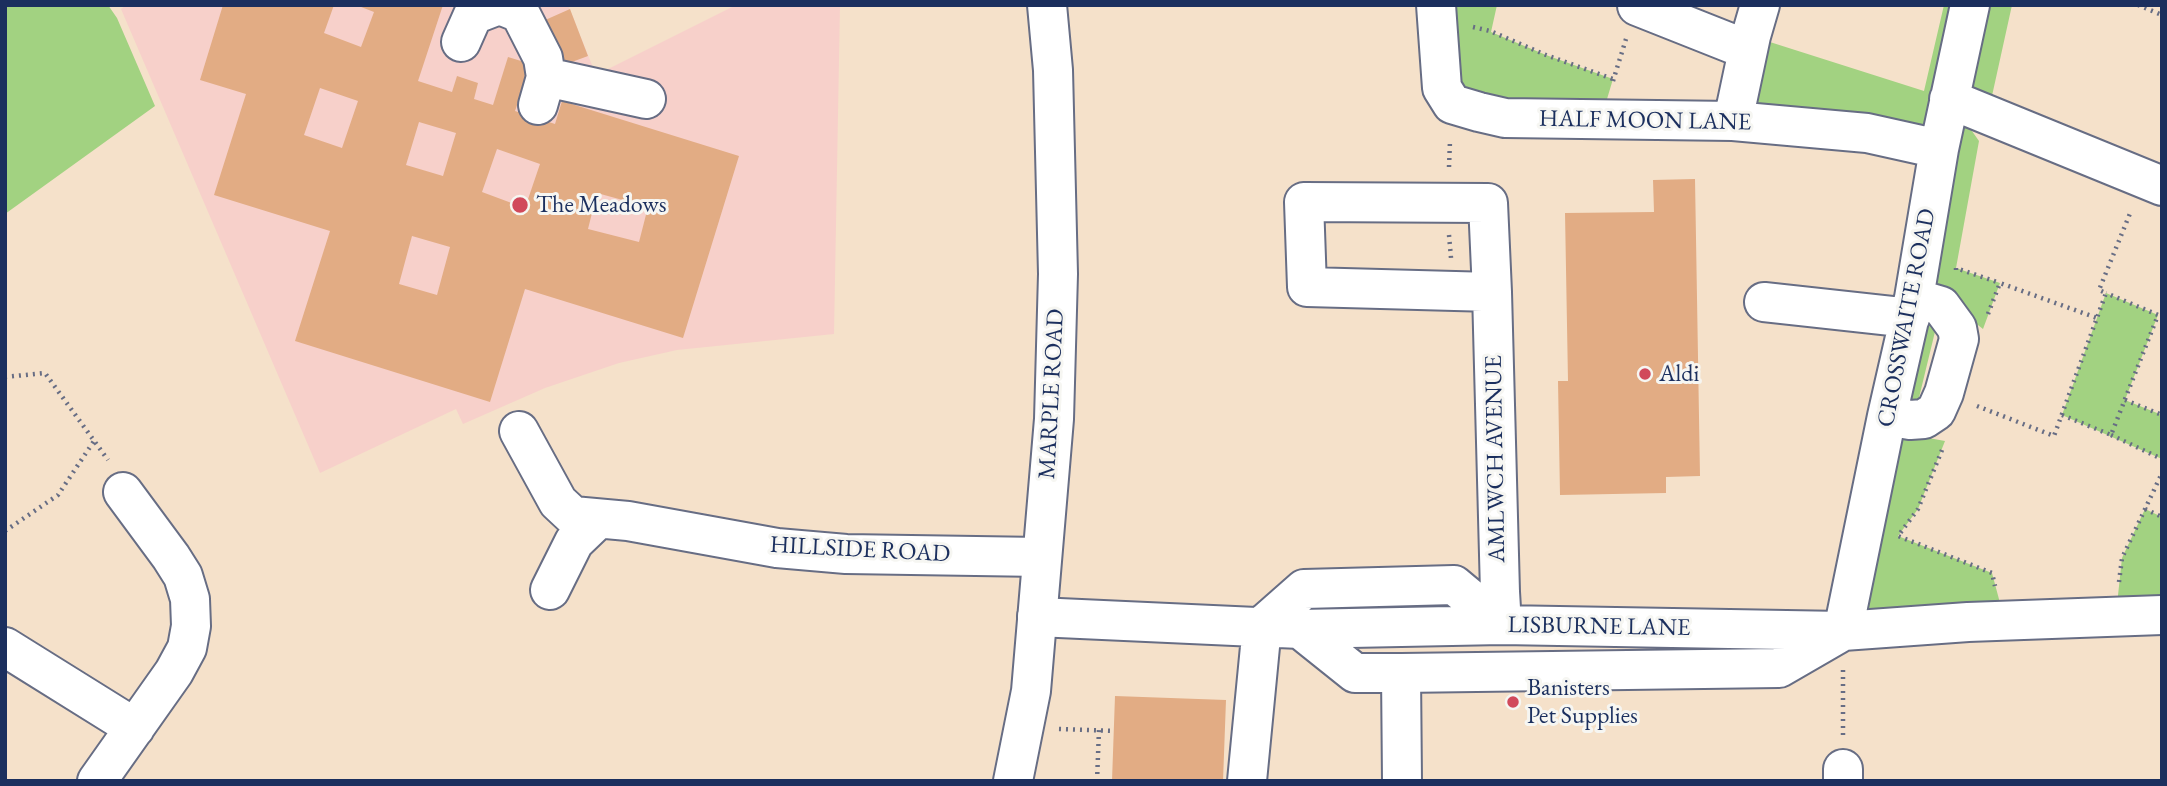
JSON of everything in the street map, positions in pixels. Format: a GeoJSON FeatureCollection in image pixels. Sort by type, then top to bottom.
{"type":"FeatureCollection","features":[{"type":"Feature","properties":{"kind":"street"},"geometry":{"type":"LineString","coordinates":[[461,42],[472,15],[499,5],[520,13],[543,58],[542,91],[646,99]]}},
{"type":"Feature","properties":{"kind":"street","name":"MARPLE ROAD"},"geometry":{"type":"LineString","coordinates":[[1013,781],[1031,691],[1054,419],[1058,274],[1053,70],[1047,5]]}},
{"type":"Feature","properties":{"kind":"street"},"geometry":{"type":"LineString","coordinates":[[1733,121],[1760,5]]}},
{"type":"Feature","properties":{"kind":"street","name":"CROSSWAITE ROAD"},"geometry":{"type":"LineString","coordinates":[[1843,631],[1912,308],[1939,149],[1970,5]]}},
{"type":"Feature","properties":{"kind":"street"},"geometry":{"type":"LineString","coordinates":[[1637,6],[1748,50]]}},
{"type":"Feature","properties":{"kind":"street","name":"HALF MOON LANE"},"geometry":{"type":"LineString","coordinates":[[1437,12],[1442,88],[1452,104],[1505,118],[1733,121],[1867,133],[1939,149]]}},
{"type":"Feature","properties":{"kind":"street"},"geometry":{"type":"LineString","coordinates":[[1949,99],[2153,182]]}},
{"type":"Feature","properties":{"kind":"street","name":"AMLWCH AVENUE"},"geometry":{"type":"LineString","coordinates":[[1492,292],[1307,287],[1304,202],[1488,203],[1492,292],[1500,592],[1503,625]]}},
{"type":"Feature","properties":{"kind":"street"},"geometry":{"type":"LineString","coordinates":[[1764,302],[1912,308],[1941,306],[1957,328],[1959,339],[1944,393],[1936,411],[1924,419],[1910,420],[1887,416]]}},
{"type":"Feature","properties":{"kind":"street","name":"HILLSIDE ROAD"},"geometry":{"type":"LineString","coordinates":[[519,431],[558,502],[573,516],[628,522],[777,548],[846,554],[1041,558]]}},
{"type":"Feature","properties":{"kind":"street"},"geometry":{"type":"LineString","coordinates":[[97,781],[174,672],[187,649],[191,626],[190,599],[163,527],[123,492]]}},
{"type":"Feature","properties":{"kind":"street"},"geometry":{"type":"LineString","coordinates":[[550,590],[574,542],[598,519]]}},
{"type":"Feature","properties":{"kind":"street"},"geometry":{"type":"LineString","coordinates":[[1247,781],[1262,626],[1304,589],[1454,585],[1503,625]]}},
{"type":"Feature","properties":{"kind":"street","name":"LISBURNE LANE"},"geometry":{"type":"LineString","coordinates":[[1037,617],[1300,629],[1503,625],[1843,631],[1968,622],[2162,615]]}},
{"type":"Feature","properties":{"kind":"street"},"geometry":{"type":"LineString","coordinates":[[1300,629],[1355,673],[1779,668],[1843,631]]}},
{"type":"Feature","properties":{"kind":"street"},"geometry":{"type":"LineString","coordinates":[[5,647],[135,728]]}},
{"type":"Feature","properties":{"kind":"street"},"geometry":{"type":"LineString","coordinates":[[1401,673],[1402,781]]}},
{"type":"Feature","properties":{"kind":"path"},"geometry":{"type":"LineString","coordinates":[[2138,5],[2162,15]]}},
{"type":"Feature","properties":{"kind":"path"},"geometry":{"type":"LineString","coordinates":[[1601,119],[1637,6]]}},
{"type":"Feature","properties":{"kind":"path"},"geometry":{"type":"LineString","coordinates":[[1437,12],[1613,79]]}},
{"type":"Feature","properties":{"kind":"path"},"geometry":{"type":"LineString","coordinates":[[2111,435],[2158,315],[2099,290],[2153,182]]}},
{"type":"Feature","properties":{"kind":"path"},"geometry":{"type":"LineString","coordinates":[[1987,317],[2000,282],[2097,318]]}},
{"type":"Feature","properties":{"kind":"path"},"geometry":{"type":"LineString","coordinates":[[1944,393],[2054,436],[2106,293]]}},
{"type":"Feature","properties":{"kind":"path"},"geometry":{"type":"LineString","coordinates":[[5,377],[45,373],[111,463],[123,492]]}},
{"type":"Feature","properties":{"kind":"path"},"geometry":{"type":"LineString","coordinates":[[2125,400],[2162,415]]}},
{"type":"Feature","properties":{"kind":"path"},"geometry":{"type":"LineString","coordinates":[[2062,415],[2162,459]]}},
{"type":"Feature","properties":{"kind":"path"},"geometry":{"type":"LineString","coordinates":[[5,531],[58,495],[94,441]]}},
{"type":"Feature","properties":{"kind":"path"},"geometry":{"type":"LineString","coordinates":[[1945,441],[1918,509],[1898,536],[1992,573],[1998,595]]}},
{"type":"Feature","properties":{"kind":"path"},"geometry":{"type":"LineString","coordinates":[[2118,592],[2122,558],[2162,472]]}},
{"type":"Feature","properties":{"kind":"path"},"geometry":{"type":"LineString","coordinates":[[2145,509],[2162,517]]}},
{"type":"Feature","properties":{"kind":"path"},"geometry":{"type":"LineString","coordinates":[[1843,631],[1843,775]]}},
{"type":"Feature","properties":{"kind":"path"},"geometry":{"type":"LineString","coordinates":[[1023,728],[1114,731]]}},
{"type":"Feature","properties":{"kind":"path"},"geometry":{"type":"LineString","coordinates":[[1097,781],[1099,730]]}},
{"type":"Feature","properties":{"kind":"shaded area","name":"The Meadows"},"geometry":{"type":"Polygon","coordinates":[[[126,5],[568,5],[596,75],[736,5],[840,5],[834,334],[677,350],[619,363],[545,388],[463,424],[456,409],[320,473],[121,9],[126,5]]]}},
{"type":"Feature","properties":{"kind":"green space"},"geometry":{"type":"Polygon","coordinates":[[[5,5],[108,5],[117,18],[155,106],[5,214],[5,5]]]}},
{"type":"Feature","properties":{"kind":"green space"},"geometry":{"type":"Polygon","coordinates":[[[1436,5],[1497,5],[1491,32],[1613,79],[1601,119],[1452,104],[1436,5]]]}},
{"type":"Feature","properties":{"kind":"green space"},"geometry":{"type":"Polygon","coordinates":[[[1944,5],[2012,5],[1988,114],[1950,100],[1979,141],[1956,268],[2000,283],[1983,329],[1955,307],[1941,307],[1916,410],[1923,437],[1945,441],[1918,509],[1898,536],[1992,573],[2004,618],[1843,631],[1939,149],[1733,121],[1751,36],[1924,91],[1944,5]]]}},
{"type":"Feature","properties":{"kind":"green space"},"geometry":{"type":"Polygon","coordinates":[[[2106,293],[2158,315],[2125,400],[2162,415],[2162,459],[2062,415],[2106,293]]]}},
{"type":"Feature","properties":{"kind":"green space"},"geometry":{"type":"Polygon","coordinates":[[[2145,509],[2162,517],[2162,613],[2116,614],[2122,558],[2145,509]]]}},
{"type":"Feature","properties":{"kind":"building"},"geometry":{"type":"Polygon","coordinates":[[[223,5],[334,5],[324,33],[361,47],[374,12],[356,5],[443,5],[418,81],[452,92],[457,76],[478,83],[474,99],[493,105],[508,57],[531,64],[515,111],[555,124],[562,101],[739,156],[683,338],[525,289],[490,402],[295,341],[330,231],[214,195],[246,94],[200,80],[223,5]],[[320,88],[304,135],[342,148],[358,101],[320,88]],[[419,122],[406,165],[443,176],[456,133],[419,122]],[[497,149],[482,192],[525,208],[540,164],[497,149]],[[597,193],[588,229],[639,242],[648,207],[597,193]],[[412,236],[399,284],[437,295],[450,247],[412,236]]]}},
{"type":"Feature","properties":{"kind":"building"},"geometry":{"type":"Polygon","coordinates":[[[570,9],[588,56],[561,66],[543,21],[570,9]]]}},
{"type":"Feature","properties":{"kind":"building"},"geometry":{"type":"Polygon","coordinates":[[[1695,179],[1700,476],[1666,477],[1666,493],[1560,495],[1558,381],[1568,381],[1565,213],[1654,212],[1653,180],[1695,179]]]}},
{"type":"Feature","properties":{"kind":"building"},"geometry":{"type":"Polygon","coordinates":[[[1115,696],[1226,700],[1223,781],[1112,781],[1115,696]]]}},
{"type":"Feature","properties":{"kind":"place","name":"The Meadows"},"geometry":{"type":"Point","coordinates":[520,205]}},
{"type":"Feature","properties":{"kind":"place","name":"Aldi"},"geometry":{"type":"Point","coordinates":[1645,374]}},
{"type":"Feature","properties":{"kind":"place","name":"Banisters Pet Supplies"},"geometry":{"type":"Point","coordinates":[1513,702]}}]}
